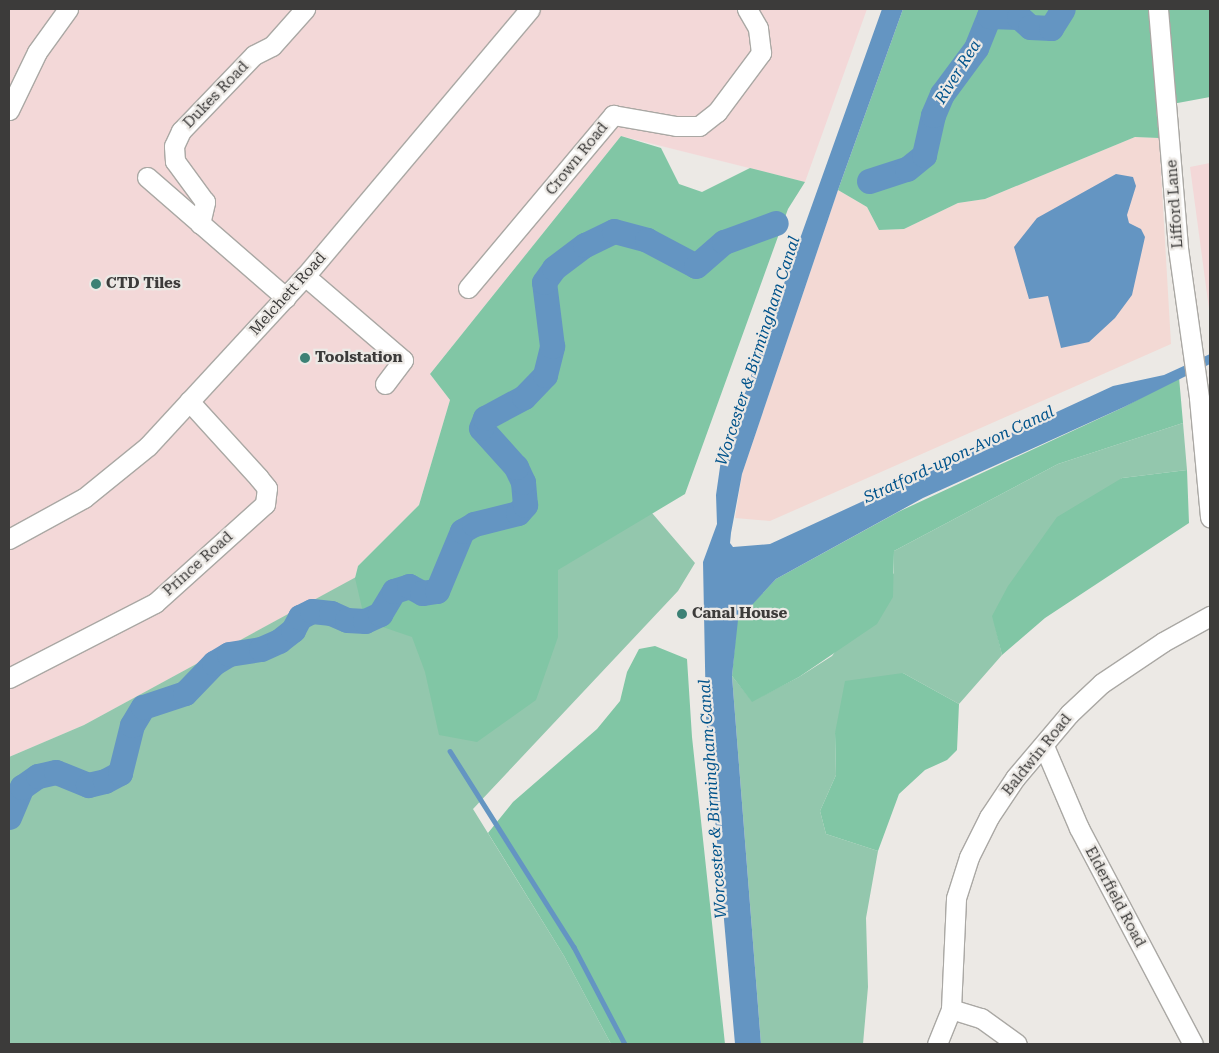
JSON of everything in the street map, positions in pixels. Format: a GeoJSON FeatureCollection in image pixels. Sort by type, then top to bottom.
{"type":"FeatureCollection","features":[{"type":"Feature","properties":{"kind":"street"},"geometry":{"type":"LineString","coordinates":[[9,110],[37,52],[68,9]]}},
{"type":"Feature","properties":{"kind":"street","name":"Dukes Road"},"geometry":{"type":"LineString","coordinates":[[200,224],[205,202],[175,161],[174,146],[181,130],[254,55],[272,46],[305,9]]}},
{"type":"Feature","properties":{"kind":"street","name":"Melchett Road"},"geometry":{"type":"LineString","coordinates":[[9,539],[84,498],[118,473],[189,401],[286,298],[530,9]]}},
{"type":"Feature","properties":{"kind":"street","name":"Crown Road"},"geometry":{"type":"LineString","coordinates":[[468,288],[613,115],[676,126],[699,126],[717,112],[761,53],[758,28],[747,9]]}},
{"type":"Feature","properties":{"kind":"street","name":"Lifford Lane"},"geometry":{"type":"LineString","coordinates":[[1158,9],[1188,323],[1199,398],[1210,517]]}},
{"type":"Feature","properties":{"kind":"street"},"geometry":{"type":"LineString","coordinates":[[147,176],[286,298]]}},
{"type":"Feature","properties":{"kind":"street"},"geometry":{"type":"LineString","coordinates":[[305,276],[403,360],[385,384]]}},
{"type":"Feature","properties":{"kind":"street","name":"Prince Road"},"geometry":{"type":"LineString","coordinates":[[9,678],[155,603],[265,504],[267,488],[189,401]]}},
{"type":"Feature","properties":{"kind":"street","name":"Baldwin Road"},"geometry":{"type":"LineString","coordinates":[[937,1044],[951,1009],[956,898],[969,857],[1014,778],[1102,683],[1162,642],[1210,616]]}},
{"type":"Feature","properties":{"kind":"street","name":"Elderfield Road"},"geometry":{"type":"LineString","coordinates":[[1044,746],[1079,828],[1193,1044]]}},
{"type":"Feature","properties":{"kind":"street"},"geometry":{"type":"LineString","coordinates":[[951,1009],[981,1018],[1017,1044]]}},
{"type":"Feature","properties":{"kind":"shaded area"},"geometry":{"type":"Polygon","coordinates":[[[9,9],[867,9],[805,182],[621,136],[430,374],[450,400],[419,505],[358,566],[355,578],[84,725],[9,757],[9,9]]]}},
{"type":"Feature","properties":{"kind":"shaded area"},"geometry":{"type":"Polygon","coordinates":[[[1135,137],[1159,138],[1171,344],[770,521],[735,518],[742,474],[838,190],[867,207],[879,230],[904,229],[958,203],[985,199],[1135,137]]]}},
{"type":"Feature","properties":{"kind":"shaded area"},"geometry":{"type":"Polygon","coordinates":[[[1210,163],[1210,309],[1209,309],[1190,167],[1210,163]]]}},
{"type":"Feature","properties":{"kind":"green space"},"geometry":{"type":"Polygon","coordinates":[[[903,9],[1210,9],[1210,97],[1156,107],[1159,138],[1135,137],[985,199],[958,203],[904,229],[879,230],[867,207],[838,190],[903,9]]]}},
{"type":"Feature","properties":{"kind":"green space"},"geometry":{"type":"Polygon","coordinates":[[[621,136],[661,148],[679,184],[702,192],[750,168],[805,182],[788,209],[685,494],[558,570],[558,637],[536,700],[477,742],[439,735],[425,672],[412,637],[365,621],[355,578],[358,566],[419,505],[450,400],[430,374],[621,136]]]}},
{"type":"Feature","properties":{"kind":"green space"},"geometry":{"type":"Polygon","coordinates":[[[1179,377],[1183,423],[1058,464],[894,551],[893,597],[877,624],[799,677],[752,702],[732,676],[737,620],[776,579],[898,512],[1124,407],[1179,377]]]}},
{"type":"Feature","properties":{"kind":"green space"},"geometry":{"type":"Polygon","coordinates":[[[1183,423],[1187,470],[1122,478],[993,616],[1002,655],[959,704],[903,673],[835,733],[836,775],[820,811],[826,834],[878,851],[866,918],[868,987],[863,1044],[761,1044],[732,676],[752,701],[799,677],[832,656],[894,573],[894,551],[1058,464],[1183,423]]]}},
{"type":"Feature","properties":{"kind":"green space"},"geometry":{"type":"Polygon","coordinates":[[[609,463],[695,563],[678,591],[473,809],[564,956],[611,1044],[9,1044],[9,757],[84,725],[391,558],[609,463]]]}},
{"type":"Feature","properties":{"kind":"green space"},"geometry":{"type":"Polygon","coordinates":[[[1187,470],[1189,523],[1045,618],[1002,655],[992,616],[1008,586],[1057,517],[1122,478],[1187,470]]]}},
{"type":"Feature","properties":{"kind":"green space"},"geometry":{"type":"Polygon","coordinates":[[[655,646],[687,659],[692,737],[725,1044],[611,1044],[564,956],[488,833],[513,802],[597,729],[620,701],[627,672],[639,649],[655,646]]]}},
{"type":"Feature","properties":{"kind":"green space"},"geometry":{"type":"Polygon","coordinates":[[[903,673],[959,704],[957,750],[947,760],[925,770],[899,794],[878,851],[826,834],[820,811],[836,775],[835,733],[845,681],[903,673]]]}},
{"type":"Feature","properties":{"kind":"water"},"geometry":{"type":"Polygon","coordinates":[[[882,9],[903,9],[838,190],[742,474],[731,533],[730,543],[733,547],[770,544],[1113,386],[1164,375],[1210,354],[1210,364],[1124,407],[923,498],[776,579],[738,620],[732,676],[761,1044],[735,1044],[706,717],[703,562],[717,524],[716,495],[721,460],[882,9]]]}},
{"type":"Feature","properties":{"kind":"water"},"geometry":{"type":"Polygon","coordinates":[[[1116,174],[1133,177],[1136,186],[1127,215],[1129,223],[1141,229],[1145,237],[1132,295],[1115,318],[1089,342],[1061,348],[1048,296],[1029,299],[1014,247],[1037,218],[1116,174]]]}},
{"type":"Feature","properties":{"kind":"waterway","name":"River Rea"},"geometry":{"type":"LineString","coordinates":[[869,181],[907,169],[924,155],[933,115],[942,94],[976,48],[989,16],[1019,17],[1030,27],[1051,28],[1063,9]]}},
{"type":"Feature","properties":{"kind":"waterway","name":"River Rea"},"geometry":{"type":"LineString","coordinates":[[9,817],[22,787],[38,776],[56,772],[88,785],[105,781],[120,773],[132,725],[143,707],[185,693],[214,663],[229,654],[261,649],[279,641],[293,630],[300,617],[312,611],[331,613],[347,620],[365,621],[380,614],[394,591],[409,586],[422,593],[437,591],[462,531],[474,524],[518,513],[525,505],[523,482],[516,467],[481,428],[485,418],[524,397],[545,375],[552,346],[544,282],[554,268],[585,245],[614,231],[647,240],[696,266],[724,242],[776,223]]}},
{"type":"Feature","properties":{"kind":"waterway"},"geometry":{"type":"LineString","coordinates":[[450,751],[574,947],[625,1044]]}},
{"type":"Feature","properties":{"kind":"place","name":"CTD Tiles"},"geometry":{"type":"Point","coordinates":[96,284]}},
{"type":"Feature","properties":{"kind":"place","name":"Toolstation"},"geometry":{"type":"Point","coordinates":[305,358]}},
{"type":"Feature","properties":{"kind":"place","name":"Canal House"},"geometry":{"type":"Point","coordinates":[682,614]}},
{"type":"Feature","properties":{"kind":"water label","name":"Worcester & Birmingham Canal"},"geometry":{"type":"Point","coordinates":[758,351]}},
{"type":"Feature","properties":{"kind":"water label","name":"Stratford-upon-Avon Canal"},"geometry":{"type":"Point","coordinates":[959,455]}},
{"type":"Feature","properties":{"kind":"water label","name":"Worcester & Birmingham Canal"},"geometry":{"type":"Point","coordinates":[713,799]}}]}
